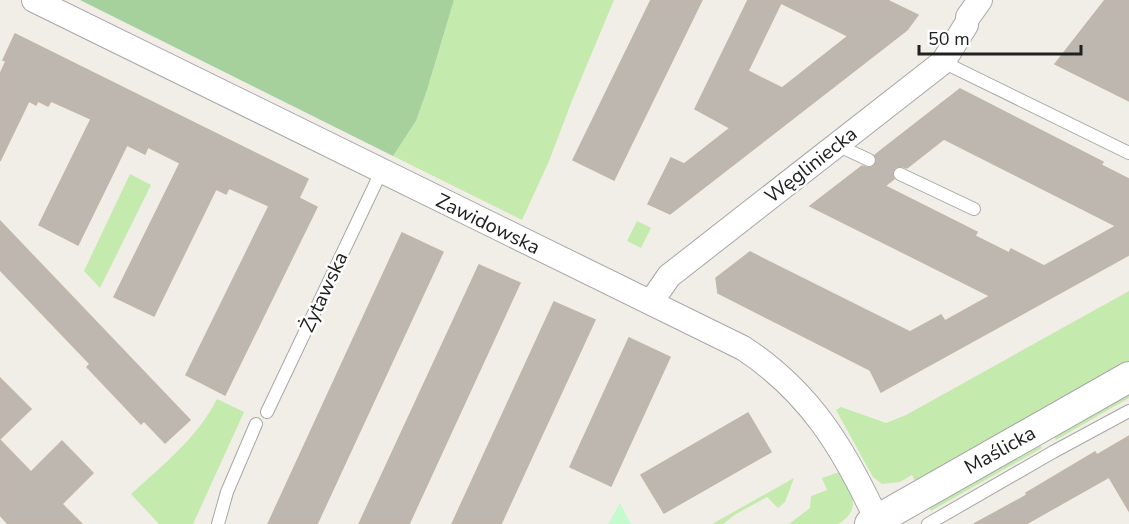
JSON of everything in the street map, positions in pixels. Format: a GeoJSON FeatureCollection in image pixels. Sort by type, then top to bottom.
{"type":"FeatureCollection","features":[{"type":"Feature","properties":{"kind":"street","name":"Zawidowska"},"geometry":{"type":"LineString","coordinates":[[34,0],[743,348],[767,364],[800,394],[826,427],[874,522]]}},
{"type":"Feature","properties":{"kind":"street","name":"Węgliniecka"},"geometry":{"type":"LineString","coordinates":[[651,302],[669,276],[943,62],[972,14]]}},
{"type":"Feature","properties":{"kind":"street","name":"Maślicka"},"geometry":{"type":"LineString","coordinates":[[874,522],[1045,440],[1129,377]]}},
{"type":"Feature","properties":{"kind":"lane"},"geometry":{"type":"LineString","coordinates":[[943,62],[1129,153]]}},
{"type":"Feature","properties":{"kind":"lane"},"geometry":{"type":"LineString","coordinates":[[837,145],[869,160]]}},
{"type":"Feature","properties":{"kind":"lane","name":"Żytawska"},"geometry":{"type":"LineString","coordinates":[[267,412],[381,172]]}},
{"type":"Feature","properties":{"kind":"lane"},"geometry":{"type":"LineString","coordinates":[[900,174],[974,209]]}},
{"type":"Feature","properties":{"kind":"lane"},"geometry":{"type":"LineString","coordinates":[[928,524],[1045,440],[1129,411]]}},
{"type":"Feature","properties":{"kind":"lane"},"geometry":{"type":"LineString","coordinates":[[218,524],[227,492],[256,424]]}},
{"type":"Feature","properties":{"kind":"green space"},"geometry":{"type":"Polygon","coordinates":[[[80,0],[454,0],[416,121],[393,156],[80,0]]]}},
{"type":"Feature","properties":{"kind":"green space"},"geometry":{"type":"Polygon","coordinates":[[[454,0],[614,0],[549,161],[522,220],[393,156],[416,121],[454,0]]]}},
{"type":"Feature","properties":{"kind":"green space"},"geometry":{"type":"Polygon","coordinates":[[[130,174],[151,185],[100,288],[84,271],[130,174]]]}},
{"type":"Feature","properties":{"kind":"green space"},"geometry":{"type":"Polygon","coordinates":[[[637,221],[651,228],[641,248],[627,241],[637,221]]]}},
{"type":"Feature","properties":{"kind":"green space"},"geometry":{"type":"Polygon","coordinates":[[[1129,291],[1129,362],[915,481],[912,475],[900,482],[882,484],[873,477],[836,410],[841,407],[886,423],[906,415],[1129,291]]]}},
{"type":"Feature","properties":{"kind":"green space"},"geometry":{"type":"Polygon","coordinates":[[[1129,386],[1129,398],[1056,440],[1051,430],[1129,386]]]}},
{"type":"Feature","properties":{"kind":"green space"},"geometry":{"type":"Polygon","coordinates":[[[217,399],[244,412],[193,524],[159,524],[131,494],[190,438],[217,399]]]}},
{"type":"Feature","properties":{"kind":"green space"},"geometry":{"type":"Polygon","coordinates":[[[1036,438],[1042,448],[931,511],[924,501],[1036,438]]]}},
{"type":"Feature","properties":{"kind":"green space"},"geometry":{"type":"Polygon","coordinates":[[[842,471],[853,500],[853,506],[846,519],[838,524],[789,524],[810,508],[811,496],[827,490],[822,478],[842,471]]]}},
{"type":"Feature","properties":{"kind":"green space"},"geometry":{"type":"Polygon","coordinates":[[[794,478],[785,502],[778,508],[767,497],[723,524],[712,524],[794,478]]]}},
{"type":"Feature","properties":{"kind":"green space"},"geometry":{"type":"Polygon","coordinates":[[[620,503],[631,524],[608,524],[620,503]]]}},
{"type":"Feature","properties":{"kind":"building"},"geometry":{"type":"Polygon","coordinates":[[[651,0],[702,0],[614,180],[573,160],[651,0]]]}},
{"type":"Feature","properties":{"kind":"building"},"geometry":{"type":"Polygon","coordinates":[[[748,0],[887,0],[918,15],[907,30],[670,214],[648,204],[671,158],[684,164],[730,128],[695,109],[748,0]],[[781,3],[748,71],[782,88],[848,36],[781,3]]]}},
{"type":"Feature","properties":{"kind":"building"},"geometry":{"type":"Polygon","coordinates":[[[1105,0],[1129,0],[1129,101],[1055,64],[1105,0]]]}},
{"type":"Feature","properties":{"kind":"building"},"geometry":{"type":"Polygon","coordinates":[[[15,34],[308,179],[299,198],[317,207],[225,395],[186,375],[269,206],[229,188],[226,194],[216,189],[154,316],[114,297],[180,163],[148,147],[145,154],[127,145],[78,245],[39,225],[91,119],[51,101],[48,106],[38,101],[36,105],[29,101],[0,161],[0,74],[6,61],[3,60],[15,34]]]}},
{"type":"Feature","properties":{"kind":"building"},"geometry":{"type":"Polygon","coordinates":[[[960,89],[1103,162],[1101,165],[1129,179],[1129,255],[881,392],[870,370],[718,293],[716,278],[750,252],[910,332],[941,315],[945,321],[990,296],[810,206],[862,166],[869,168],[874,166],[877,160],[875,155],[960,89]],[[944,139],[907,168],[900,166],[895,168],[892,174],[894,179],[885,186],[977,232],[975,236],[1009,253],[1011,249],[1044,266],[1116,226],[944,139]]]}},
{"type":"Feature","properties":{"kind":"building"},"geometry":{"type":"Polygon","coordinates":[[[0,221],[190,420],[165,443],[144,421],[141,424],[87,367],[90,364],[0,270],[0,221]]]}},
{"type":"Feature","properties":{"kind":"building"},"geometry":{"type":"Polygon","coordinates":[[[402,233],[443,252],[317,524],[268,524],[402,233]]]}},
{"type":"Feature","properties":{"kind":"building"},"geometry":{"type":"Polygon","coordinates":[[[479,265],[520,283],[409,524],[359,524],[479,265]]]}},
{"type":"Feature","properties":{"kind":"building"},"geometry":{"type":"Polygon","coordinates":[[[554,302],[595,320],[501,524],[452,524],[554,302]]]}},
{"type":"Feature","properties":{"kind":"building"},"geometry":{"type":"Polygon","coordinates":[[[629,338],[670,357],[611,486],[570,467],[629,338]]]}},
{"type":"Feature","properties":{"kind":"building"},"geometry":{"type":"Polygon","coordinates":[[[0,378],[31,409],[0,439],[0,378]]]}},
{"type":"Feature","properties":{"kind":"building"},"geometry":{"type":"Polygon","coordinates":[[[748,413],[771,452],[664,513],[641,475],[748,413]]]}},
{"type":"Feature","properties":{"kind":"building"},"geometry":{"type":"Polygon","coordinates":[[[1129,436],[1129,511],[1109,477],[1026,524],[974,524],[1027,495],[1026,493],[1095,452],[1097,455],[1129,436]]]}},
{"type":"Feature","properties":{"kind":"building"},"geometry":{"type":"Polygon","coordinates":[[[0,440],[31,472],[62,441],[93,473],[62,504],[82,524],[8,524],[0,515],[0,440]]]}}]}
